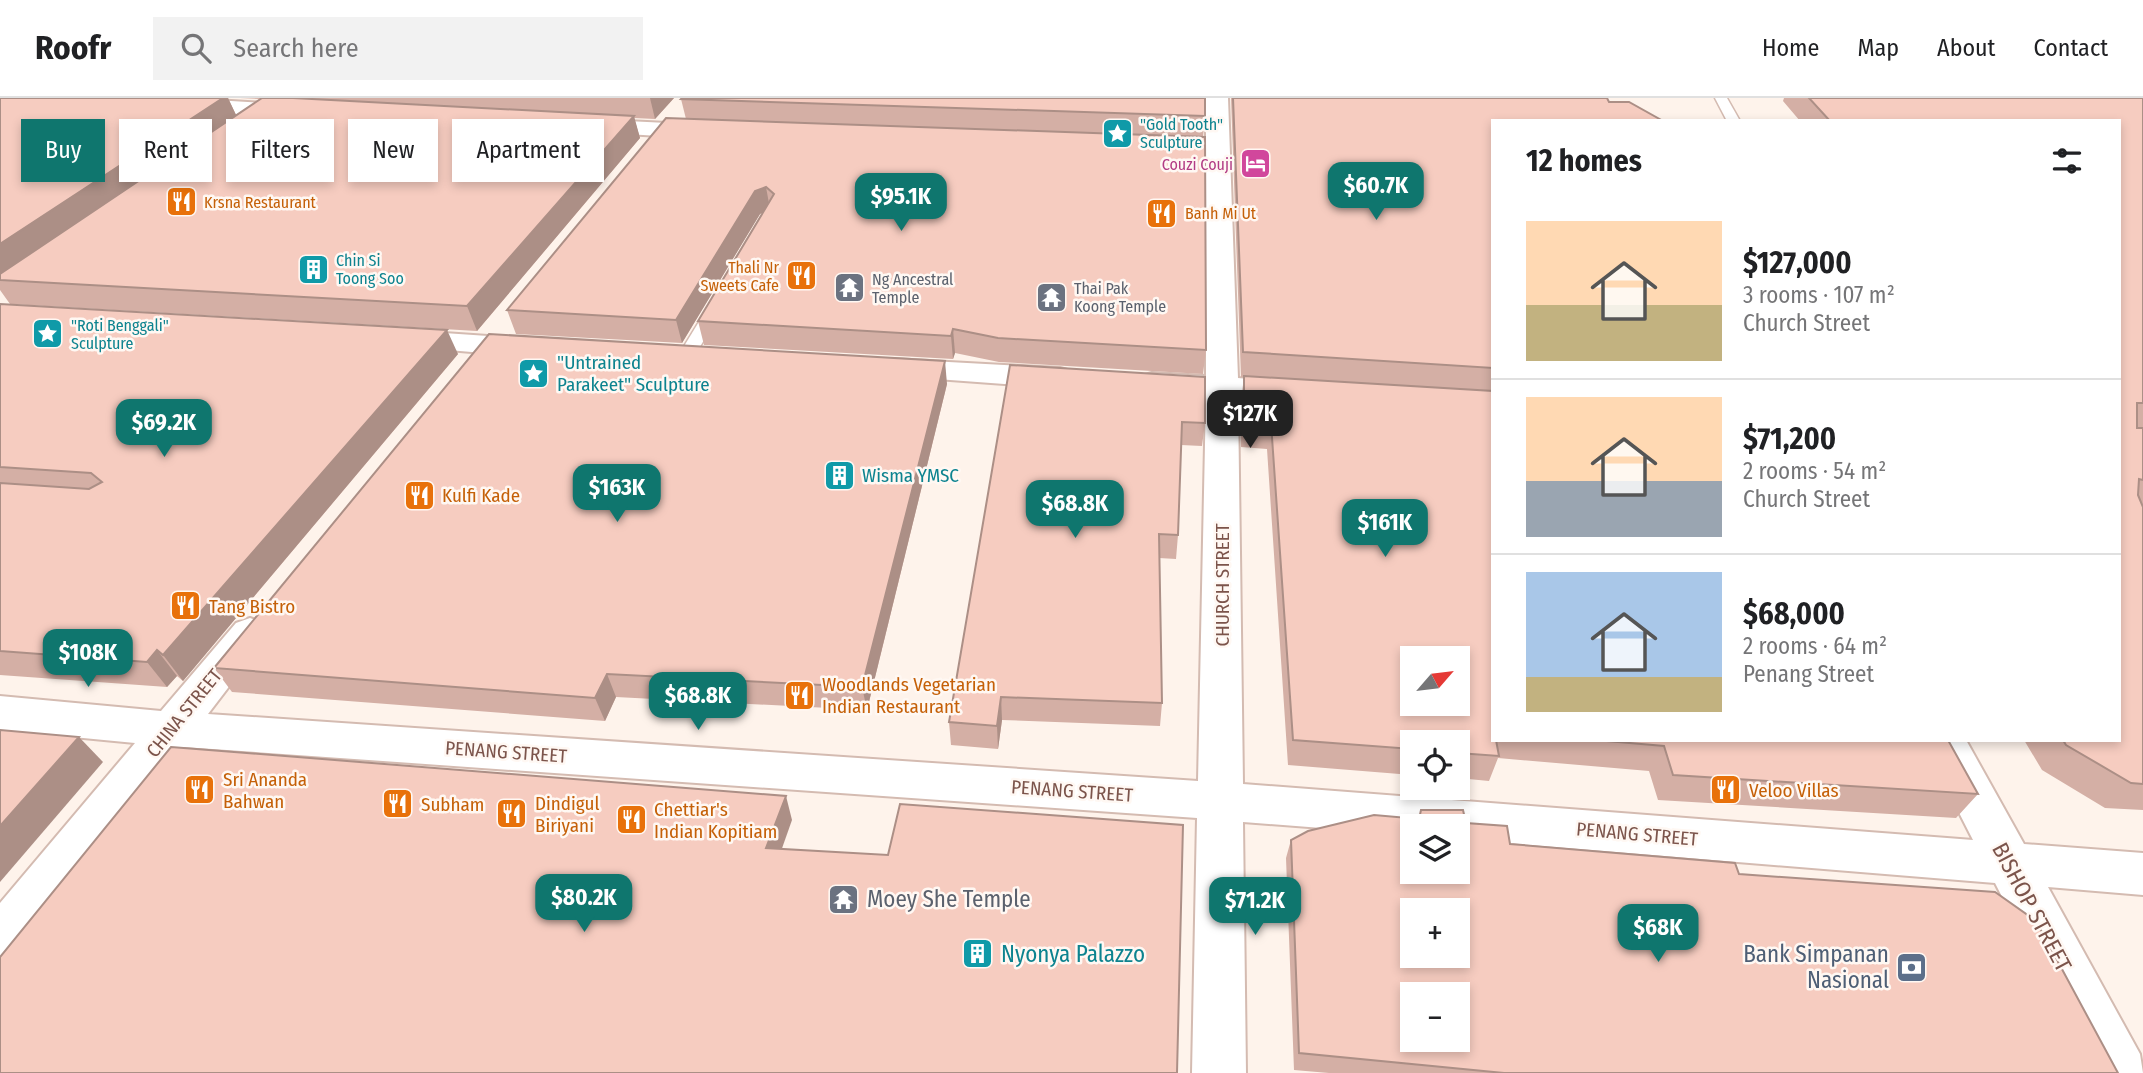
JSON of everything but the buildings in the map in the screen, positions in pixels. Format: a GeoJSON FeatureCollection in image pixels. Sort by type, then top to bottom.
{"type":"FeatureCollection","features":[{"type":"Feature","properties":{"kind":"street"},"geometry":{"type":"LineString","coordinates":[[639,162],[689,98]]}},
{"type":"Feature","properties":{"kind":"street","name":"CHURCH STREET"},"geometry":{"type":"LineString","coordinates":[[1217,98],[1222,387],[1219,1073]]}},
{"type":"Feature","properties":{"kind":"street"},"geometry":{"type":"LineString","coordinates":[[158,104],[275,104],[319,113]]}},
{"type":"Feature","properties":{"kind":"street"},"geometry":{"type":"LineString","coordinates":[[254,119],[275,104]]}},
{"type":"Feature","properties":{"kind":"street"},"geometry":{"type":"LineString","coordinates":[[604,127],[734,133]]}},
{"type":"Feature","properties":{"kind":"street"},"geometry":{"type":"LineString","coordinates":[[1134,146],[1217,149]]}},
{"type":"Feature","properties":{"kind":"street"},"geometry":{"type":"LineString","coordinates":[[462,377],[510,320]]}},
{"type":"Feature","properties":{"kind":"street"},"geometry":{"type":"LineString","coordinates":[[370,337],[555,349]]}},
{"type":"Feature","properties":{"kind":"street"},"geometry":{"type":"LineString","coordinates":[[865,366],[1085,379]]}},
{"type":"Feature","properties":{"kind":"street"},"geometry":{"type":"LineString","coordinates":[[1126,381],[1317,393]]}},
{"type":"Feature","properties":{"kind":"street","name":"CHINA STREET"},"geometry":{"type":"LineString","coordinates":[[0,940],[268,611]]}},
{"type":"Feature","properties":{"kind":"street","name":"PENANG STREET"},"geometry":{"type":"LineString","coordinates":[[0,713],[171,729],[1222,801],[2143,874]]}},
{"type":"Feature","properties":{"kind":"street","name":"BISHOP STREET"},"geometry":{"type":"LineString","coordinates":[[1945,742],[2121,1073]]}},
{"type":"Feature","properties":{"kind":"lane"},"geometry":{"type":"LineString","coordinates":[[1721,98],[1733,119]]}},
{"type":"Feature","properties":{"kind":"lane"},"geometry":{"type":"LineString","coordinates":[[687,356],[721,298]]}},
{"type":"Feature","properties":{"kind":"place","name":"\"Gold Tooth\" Sculpture"},"geometry":{"type":"Point","coordinates":[1117,133]}},
{"type":"Feature","properties":{"kind":"place","name":"Couzi Couji"},"geometry":{"type":"Point","coordinates":[1256,164]}},
{"type":"Feature","properties":{"kind":"place","name":"Krsna Restaurant"},"geometry":{"type":"Point","coordinates":[181,202]}},
{"type":"Feature","properties":{"kind":"place","name":"Banh Mi Ut"},"geometry":{"type":"Point","coordinates":[1162,213]}},
{"type":"Feature","properties":{"kind":"place","name":"Chin Si Toong Soo"},"geometry":{"type":"Point","coordinates":[313,269]}},
{"type":"Feature","properties":{"kind":"place","name":"Thali Nr Sweets Cafe"},"geometry":{"type":"Point","coordinates":[802,276]}},
{"type":"Feature","properties":{"kind":"place","name":"Ng Ancestral Temple"},"geometry":{"type":"Point","coordinates":[849,288]}},
{"type":"Feature","properties":{"kind":"place","name":"Thai Pak Koong Temple"},"geometry":{"type":"Point","coordinates":[1051,297]}},
{"type":"Feature","properties":{"kind":"place","name":"\"Roti Benggali\" Sculpture"},"geometry":{"type":"Point","coordinates":[48,334]}},
{"type":"Feature","properties":{"kind":"place","name":"\"Untrained Parakeet\" Sculpture"},"geometry":{"type":"Point","coordinates":[534,373]}},
{"type":"Feature","properties":{"kind":"place","name":"Wisma YMSC"},"geometry":{"type":"Point","coordinates":[839,475]}},
{"type":"Feature","properties":{"kind":"place","name":"Kulfi Kade"},"geometry":{"type":"Point","coordinates":[419,495]}},
{"type":"Feature","properties":{"kind":"place","name":"Tang Bistro"},"geometry":{"type":"Point","coordinates":[186,606]}},
{"type":"Feature","properties":{"kind":"place","name":"Woodlands Vegetarian Indian Restaurant"},"geometry":{"type":"Point","coordinates":[799,695]}},
{"type":"Feature","properties":{"kind":"place","name":"Sri Ananda Bahwan"},"geometry":{"type":"Point","coordinates":[200,790]}},
{"type":"Feature","properties":{"kind":"place","name":"Veloo Villas"},"geometry":{"type":"Point","coordinates":[1726,790]}},
{"type":"Feature","properties":{"kind":"place","name":"Subham"},"geometry":{"type":"Point","coordinates":[398,804]}},
{"type":"Feature","properties":{"kind":"place","name":"Dindigul Biriyani"},"geometry":{"type":"Point","coordinates":[512,814]}},
{"type":"Feature","properties":{"kind":"place","name":"Chettiar's Indian Kopitiam"},"geometry":{"type":"Point","coordinates":[631,820]}},
{"type":"Feature","properties":{"kind":"place","name":"Moey She Temple"},"geometry":{"type":"Point","coordinates":[844,899]}},
{"type":"Feature","properties":{"kind":"place","name":"Nyonya Palazzo"},"geometry":{"type":"Point","coordinates":[978,954]}},
{"type":"Feature","properties":{"kind":"place","name":"Bank Simpanan Nasional"},"geometry":{"type":"Point","coordinates":[1912,967]}}]}
